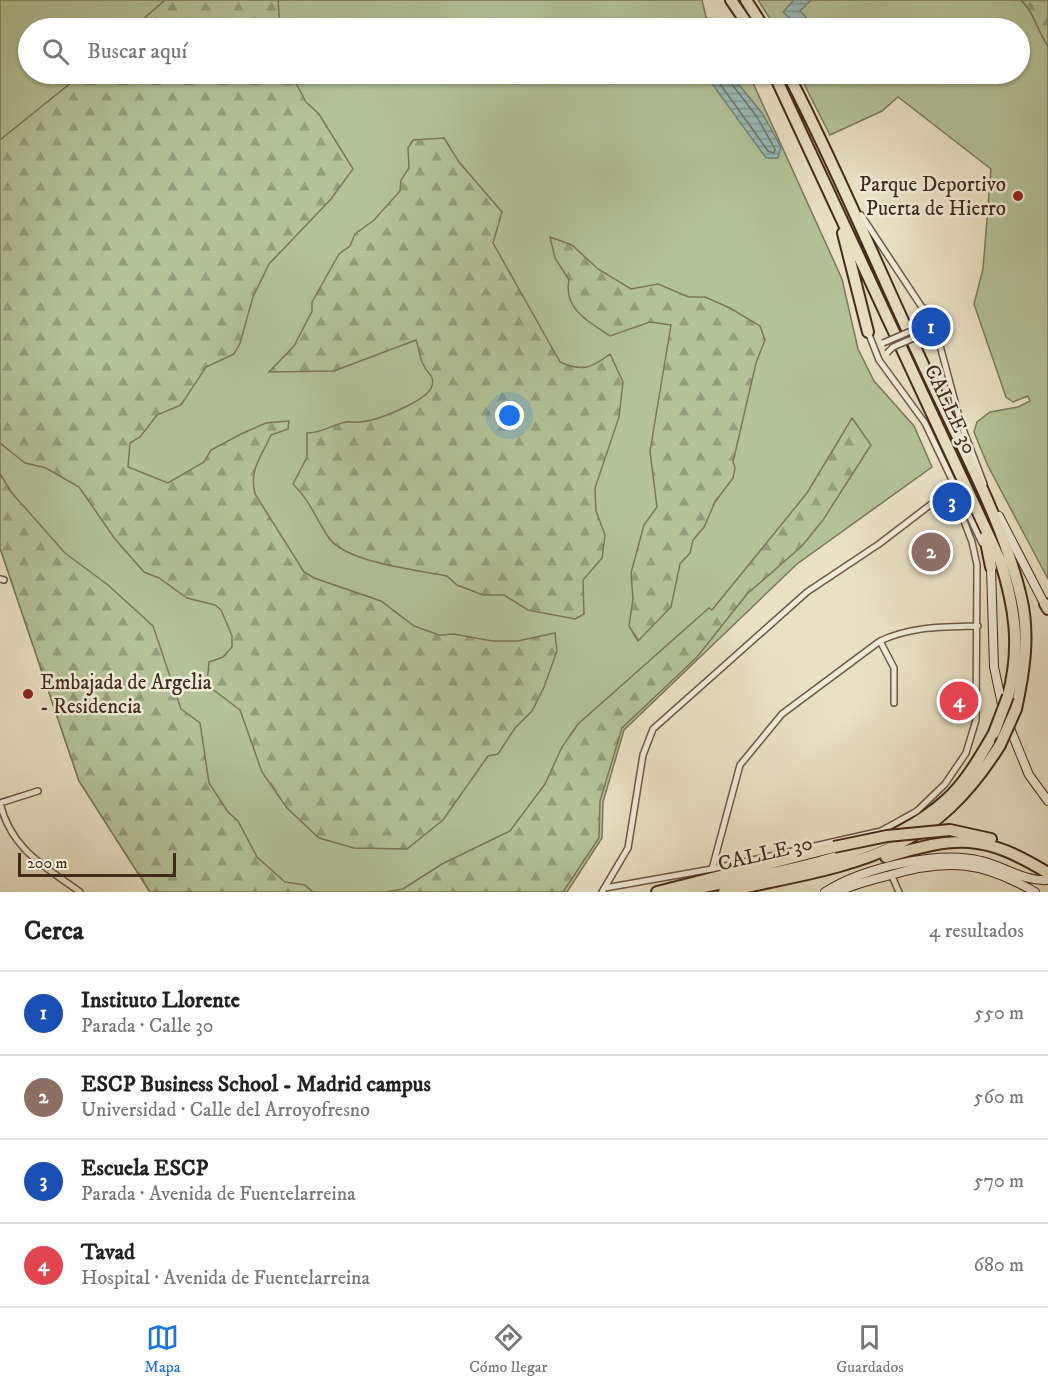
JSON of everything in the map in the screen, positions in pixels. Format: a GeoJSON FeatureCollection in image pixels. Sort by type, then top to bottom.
{"type":"FeatureCollection","features":[{"type":"Feature","properties":{"kind":"highway"},"geometry":{"type":"LineString","coordinates":[[731,0],[743,18]]}},
{"type":"Feature","properties":{"kind":"highway"},"geometry":{"type":"LineString","coordinates":[[746,0],[758,18]]}},
{"type":"Feature","properties":{"kind":"highway","name":"CALLE 30"},"geometry":{"type":"LineString","coordinates":[[680,892],[849,853],[896,834],[918,822],[947,799],[975,767],[993,733],[1008,696],[1016,658],[1016,619],[1000,560],[779,84]]}},
{"type":"Feature","properties":{"kind":"highway","name":"CALLE 30"},"geometry":{"type":"LineString","coordinates":[[724,892],[865,860],[904,842],[934,823],[956,804],[982,774],[1000,745],[1016,709],[1022,680],[1026,637],[1021,597],[1009,557],[974,472],[793,84]]}},
{"type":"Feature","properties":{"kind":"highway"},"geometry":{"type":"LineString","coordinates":[[817,163],[821,184],[842,231],[868,332]]}},
{"type":"Feature","properties":{"kind":"highway"},"geometry":{"type":"LineString","coordinates":[[844,190],[857,209]]}},
{"type":"Feature","properties":{"kind":"highway"},"geometry":{"type":"LineString","coordinates":[[974,472],[986,489]]}},
{"type":"Feature","properties":{"kind":"highway"},"geometry":{"type":"LineString","coordinates":[[981,522],[991,567]]}},
{"type":"Feature","properties":{"kind":"highway"},"geometry":{"type":"LineString","coordinates":[[657,892],[834,847],[921,831],[950,830],[970,833],[1048,867]]}},
{"type":"Feature","properties":{"kind":"highway"},"geometry":{"type":"LineString","coordinates":[[865,860],[945,841],[988,845],[1010,850],[1048,873]]}},
{"type":"Feature","properties":{"kind":"main road"},"geometry":{"type":"LineString","coordinates":[[986,489],[1047,608]]}},
{"type":"Feature","properties":{"kind":"main road"},"geometry":{"type":"LineString","coordinates":[[991,567],[994,667],[1001,703],[1029,775],[1047,800]]}},
{"type":"Feature","properties":{"kind":"main road"},"geometry":{"type":"LineString","coordinates":[[825,892],[856,878],[916,860],[943,856],[976,859],[1023,876],[1048,880]]}},
{"type":"Feature","properties":{"kind":"main road"},"geometry":{"type":"LineString","coordinates":[[838,892],[891,874],[932,864],[960,864],[1001,874],[1035,892]]}},
{"type":"Feature","properties":{"kind":"street"},"geometry":{"type":"LineString","coordinates":[[857,209],[874,239],[935,327],[943,348],[958,414],[986,489]]}},
{"type":"Feature","properties":{"kind":"street"},"geometry":{"type":"LineString","coordinates":[[868,332],[875,340],[883,343],[918,328],[924,320],[923,307]]}},
{"type":"Feature","properties":{"kind":"street"},"geometry":{"type":"LineString","coordinates":[[868,332],[879,360],[925,423],[979,536],[991,567]]}},
{"type":"Feature","properties":{"kind":"street"},"geometry":{"type":"LineString","coordinates":[[890,377],[884,360],[887,352],[893,347],[921,335],[934,337],[943,348]]}},
{"type":"Feature","properties":{"kind":"street"},"geometry":{"type":"LineString","coordinates":[[603,890],[620,884],[712,868],[881,831],[916,812],[945,784],[966,753],[976,720],[978,626],[977,566],[972,542],[952,492],[950,477]]}},
{"type":"Feature","properties":{"kind":"street"},"geometry":{"type":"LineString","coordinates":[[603,890],[627,849],[643,755],[653,729],[807,592],[879,544],[940,498],[952,492]]}},
{"type":"Feature","properties":{"kind":"street"},"geometry":{"type":"LineString","coordinates":[[959,508],[979,536]]}},
{"type":"Feature","properties":{"kind":"street"},"geometry":{"type":"LineString","coordinates":[[712,868],[740,765],[782,714],[880,641],[918,627],[978,626]]}},
{"type":"Feature","properties":{"kind":"street"},"geometry":{"type":"LineString","coordinates":[[880,641],[894,668],[894,703]]}},
{"type":"Feature","properties":{"kind":"street"},"geometry":{"type":"LineString","coordinates":[[38,791],[0,803],[5,824],[26,852],[80,892]]}},
{"type":"Feature","properties":{"kind":"street"},"geometry":{"type":"LineString","coordinates":[[891,874],[899,892]]}},
{"type":"Feature","properties":{"kind":"street"},"geometry":{"type":"LineString","coordinates":[[610,880],[620,884]]}},
{"type":"Feature","properties":{"kind":"green space"},"geometry":{"type":"Polygon","coordinates":[[[0,0],[702,0],[707,18],[18,18],[18,84],[754,84],[842,279],[858,349],[874,381],[914,426],[932,467],[797,564],[624,730],[603,802],[602,838],[567,892],[150,892],[79,781],[0,548],[0,0]]]}},
{"type":"Feature","properties":{"kind":"green space"},"geometry":{"type":"Polygon","coordinates":[[[165,0],[278,0],[279,18],[144,18],[165,0]]]}},
{"type":"Feature","properties":{"kind":"green space","name":"Parque Deportivo Puerta de Hierro"},"geometry":{"type":"Polygon","coordinates":[[[758,0],[1021,0],[1030,11],[1048,46],[1048,579],[988,466],[974,432],[977,422],[990,412],[1018,407],[1030,401],[1028,396],[1013,402],[1006,397],[974,304],[983,269],[991,169],[898,97],[882,111],[830,135],[804,84],[1030,84],[1030,18],[770,18],[758,0]]]}},
{"type":"Feature","properties":{"kind":"green space"},"geometry":{"type":"Polygon","coordinates":[[[1021,0],[1048,0],[1048,46],[1030,11],[1021,0]]]}},
{"type":"Feature","properties":{"kind":"green space"},"geometry":{"type":"Polygon","coordinates":[[[70,84],[296,84],[306,102],[319,114],[353,169],[331,199],[269,264],[253,297],[240,343],[234,354],[206,367],[181,405],[157,415],[140,437],[130,443],[128,467],[168,483],[204,462],[211,450],[241,434],[266,423],[289,421],[288,429],[271,435],[257,464],[254,485],[255,494],[304,572],[314,578],[381,601],[414,626],[439,635],[454,634],[492,641],[518,641],[555,633],[557,651],[544,687],[532,711],[515,728],[498,754],[488,756],[443,820],[407,849],[354,848],[319,838],[287,808],[262,772],[240,710],[207,685],[209,662],[223,657],[232,647],[232,636],[221,610],[215,605],[187,598],[159,578],[144,572],[115,539],[79,487],[46,468],[25,463],[0,443],[0,140],[70,84]]]}},
{"type":"Feature","properties":{"kind":"green space"},"geometry":{"type":"Polygon","coordinates":[[[444,138],[459,162],[502,212],[493,243],[560,362],[581,368],[598,363],[610,354],[623,382],[619,417],[595,488],[596,511],[605,535],[602,558],[583,580],[584,614],[575,619],[528,610],[504,595],[483,595],[457,585],[447,576],[384,564],[351,554],[338,547],[329,538],[309,504],[293,484],[307,457],[307,433],[346,422],[368,421],[389,414],[412,404],[432,386],[432,377],[423,363],[416,340],[334,371],[269,372],[294,346],[312,311],[312,302],[339,254],[350,246],[355,234],[374,220],[400,191],[401,180],[409,168],[408,148],[413,140],[444,138]]]}},
{"type":"Feature","properties":{"kind":"green space"},"geometry":{"type":"Polygon","coordinates":[[[550,237],[572,245],[598,269],[631,289],[658,284],[689,297],[705,297],[730,308],[760,326],[765,340],[756,363],[733,462],[735,468],[733,478],[715,502],[704,527],[693,540],[690,553],[680,564],[671,607],[638,641],[629,626],[633,599],[631,573],[644,525],[657,507],[650,451],[671,325],[650,322],[610,336],[586,320],[579,314],[570,299],[569,280],[555,258],[550,237]]]}},
{"type":"Feature","properties":{"kind":"green space"},"geometry":{"type":"Polygon","coordinates":[[[852,418],[871,445],[823,520],[802,546],[747,594],[697,657],[622,728],[600,801],[599,838],[563,892],[386,892],[403,889],[442,864],[510,831],[545,784],[562,747],[578,724],[709,608],[712,610],[807,493],[852,418]]]}},
{"type":"Feature","properties":{"kind":"green space"},"geometry":{"type":"Polygon","coordinates":[[[0,474],[12,493],[65,553],[108,585],[153,626],[181,709],[200,723],[209,783],[228,812],[238,821],[257,857],[285,882],[305,885],[313,892],[150,892],[79,781],[0,548],[0,474]]]}},
{"type":"Feature","properties":{"kind":"water"},"geometry":{"type":"Polygon","coordinates":[[[794,0],[811,0],[800,11],[805,18],[789,18],[783,12],[794,0]]]}},
{"type":"Feature","properties":{"kind":"water"},"geometry":{"type":"Polygon","coordinates":[[[712,84],[738,84],[762,113],[781,147],[778,158],[766,158],[712,84]]]}},
{"type":"Feature","properties":{"kind":"place","name":"Parque Deportivo Puerta de Hierro"},"geometry":{"type":"Point","coordinates":[1018,196]}},
{"type":"Feature","properties":{"kind":"place","name":"Instituto Llorente"},"geometry":{"type":"Point","coordinates":[931,327]}},
{"type":"Feature","properties":{"kind":"place","name":"Escuela ESCP"},"geometry":{"type":"Point","coordinates":[952,502]}},
{"type":"Feature","properties":{"kind":"place","name":"ESCP Business School - Madrid campus"},"geometry":{"type":"Point","coordinates":[931,552]}},
{"type":"Feature","properties":{"kind":"place","name":"Embajada de Argelia - Residencia"},"geometry":{"type":"Point","coordinates":[28,694]}},
{"type":"Feature","properties":{"kind":"place","name":"Tavad"},"geometry":{"type":"Point","coordinates":[959,701]}}]}
